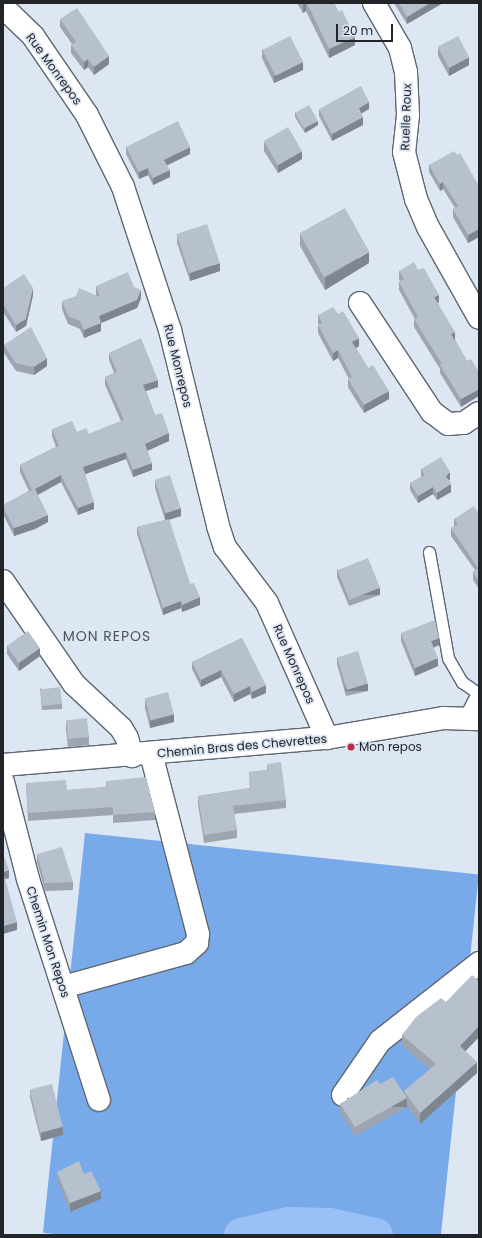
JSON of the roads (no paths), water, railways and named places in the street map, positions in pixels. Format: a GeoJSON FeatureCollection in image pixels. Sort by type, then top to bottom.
{"type":"FeatureCollection","features":[{"type":"Feature","properties":{"kind":"street","name":"Ruelle Roux"},"geometry":{"type":"LineString","coordinates":[[374,3],[400,48],[406,72],[408,114],[404,152],[416,199],[428,226],[479,318]]}},
{"type":"Feature","properties":{"kind":"street","name":"Rue Monrepos"},"geometry":{"type":"LineString","coordinates":[[3,7],[33,36],[87,114],[123,187],[170,330],[218,526],[226,547],[267,603],[326,738]]}},
{"type":"Feature","properties":{"kind":"street"},"geometry":{"type":"LineString","coordinates":[[360,303],[432,412],[448,424],[464,422],[479,413]]}},
{"type":"Feature","properties":{"kind":"street"},"geometry":{"type":"LineString","coordinates":[[3,581],[78,690],[121,728],[127,738],[142,755],[198,934],[197,942],[186,953],[63,987]]}},
{"type":"Feature","properties":{"kind":"street","name":"Chemin Bras des Chevrettes"},"geometry":{"type":"LineString","coordinates":[[3,765],[142,755],[326,738],[476,713]]}},
{"type":"Feature","properties":{"kind":"street","name":"Chemin Mon Repos"},"geometry":{"type":"LineString","coordinates":[[3,782],[28,879],[99,1100]]}},
{"type":"Feature","properties":{"kind":"street"},"geometry":{"type":"LineString","coordinates":[[343,1095],[380,1041],[479,962]]}},
{"type":"Feature","properties":{"kind":"lane"},"geometry":{"type":"LineString","coordinates":[[429,552],[448,658],[462,682],[479,694]]}},
{"type":"Feature","properties":{"kind":"waterway"},"geometry":{"type":"LineString","coordinates":[[241,1235],[289,1224],[330,1225],[376,1235]]}},
{"type":"Feature","properties":{"kind":"place","name":"Mon repos"},"geometry":{"type":"Point","coordinates":[351,747]}},
{"type":"Feature","properties":{"kind":"district","name":"MON REPOS"},"geometry":{"type":"Point","coordinates":[107,636]}}]}
